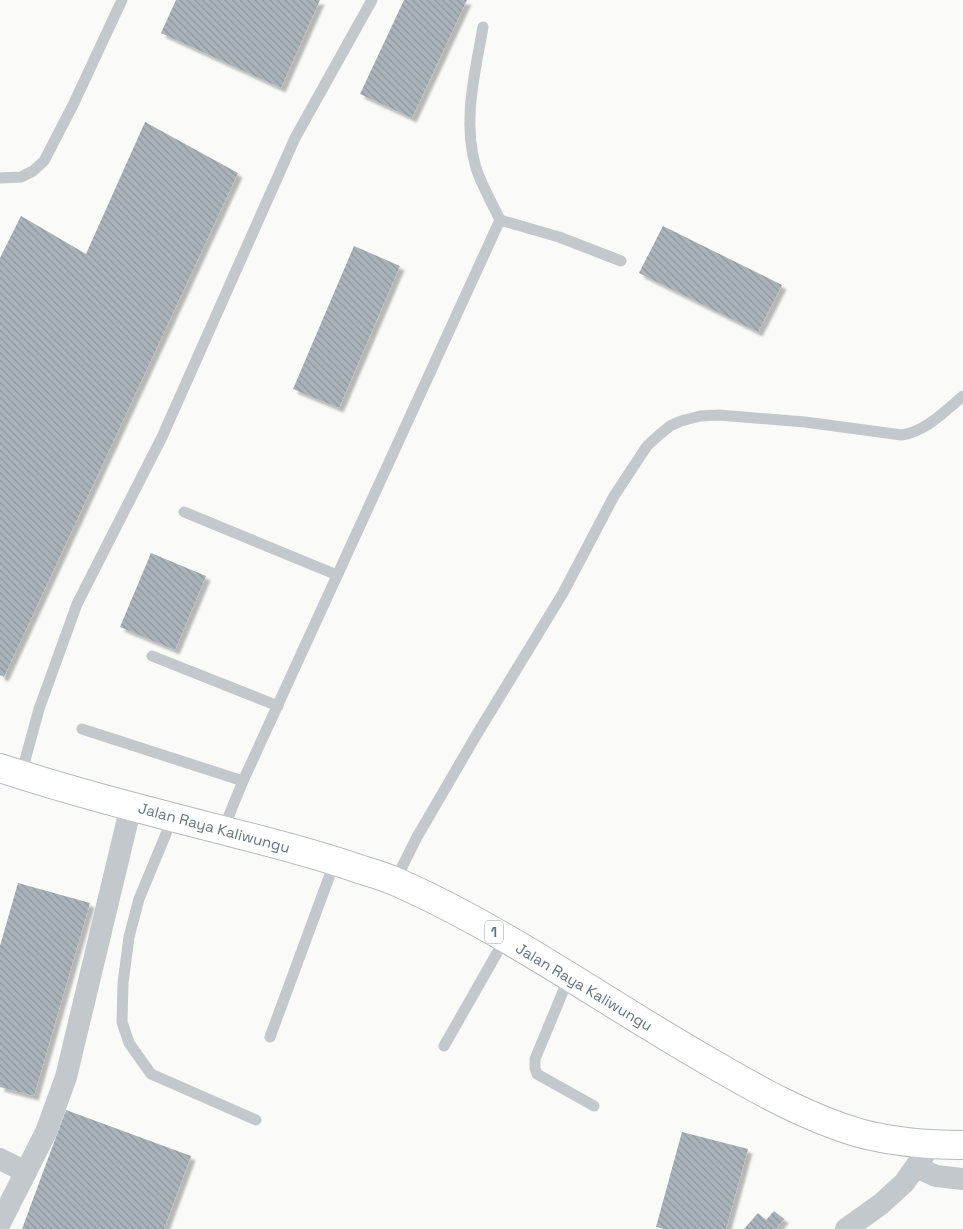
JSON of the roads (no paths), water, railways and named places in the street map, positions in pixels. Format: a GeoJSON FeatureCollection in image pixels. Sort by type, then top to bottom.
{"type":"FeatureCollection","features":[{"type":"Feature","properties":{"kind":"main road","name":"Jalan Raya Kaliwungu"},"geometry":{"type":"LineString","coordinates":[[11,772],[131,806],[281,844],[396,881],[428,896],[505,939],[664,1036],[797,1109],[835,1125],[861,1133],[904,1142],[931,1145],[963,1145]]}},
{"type":"Feature","properties":{"kind":"street"},"geometry":{"type":"LineString","coordinates":[[0,1223],[46,1132],[66,1077],[131,806]]}},
{"type":"Feature","properties":{"kind":"street"},"geometry":{"type":"LineString","coordinates":[[846,1229],[881,1204],[904,1183],[931,1145]]}},
{"type":"Feature","properties":{"kind":"street"},"geometry":{"type":"LineString","coordinates":[[0,1159],[26,1172]]}},
{"type":"Feature","properties":{"kind":"street"},"geometry":{"type":"LineString","coordinates":[[916,1167],[936,1176],[963,1179]]}},
{"type":"Feature","properties":{"kind":"lane"},"geometry":{"type":"LineString","coordinates":[[0,178],[21,177],[33,171],[44,161],[73,105],[122,0]]}},
{"type":"Feature","properties":{"kind":"lane"},"geometry":{"type":"LineString","coordinates":[[11,772],[39,709],[77,604],[162,437],[295,138],[372,0]]}},
{"type":"Feature","properties":{"kind":"lane"},"geometry":{"type":"LineString","coordinates":[[222,830],[500,220],[476,167],[470,128],[470,108],[482,27]]}},
{"type":"Feature","properties":{"kind":"lane"},"geometry":{"type":"LineString","coordinates":[[500,220],[559,237],[621,261]]}},
{"type":"Feature","properties":{"kind":"lane"},"geometry":{"type":"LineString","coordinates":[[396,881],[417,837],[563,593],[614,496],[647,446],[664,430],[682,420],[700,416],[719,415],[805,422],[902,435],[911,434],[922,429],[963,396]]}},
{"type":"Feature","properties":{"kind":"lane"},"geometry":{"type":"LineString","coordinates":[[184,512],[337,575]]}},
{"type":"Feature","properties":{"kind":"lane"},"geometry":{"type":"LineString","coordinates":[[152,656],[278,706]]}},
{"type":"Feature","properties":{"kind":"lane"},"geometry":{"type":"LineString","coordinates":[[82,729],[243,781]]}},
{"type":"Feature","properties":{"kind":"lane"},"geometry":{"type":"LineString","coordinates":[[173,817],[139,899],[129,937],[123,983],[122,1022],[129,1042],[151,1074],[256,1120]]}},
{"type":"Feature","properties":{"kind":"lane"},"geometry":{"type":"LineString","coordinates":[[270,1037],[335,861]]}},
{"type":"Feature","properties":{"kind":"lane"},"geometry":{"type":"LineString","coordinates":[[444,1046],[505,939]]}},
{"type":"Feature","properties":{"kind":"lane"},"geometry":{"type":"LineString","coordinates":[[569,977],[535,1059],[535,1068],[537,1074],[594,1106]]}}]}
